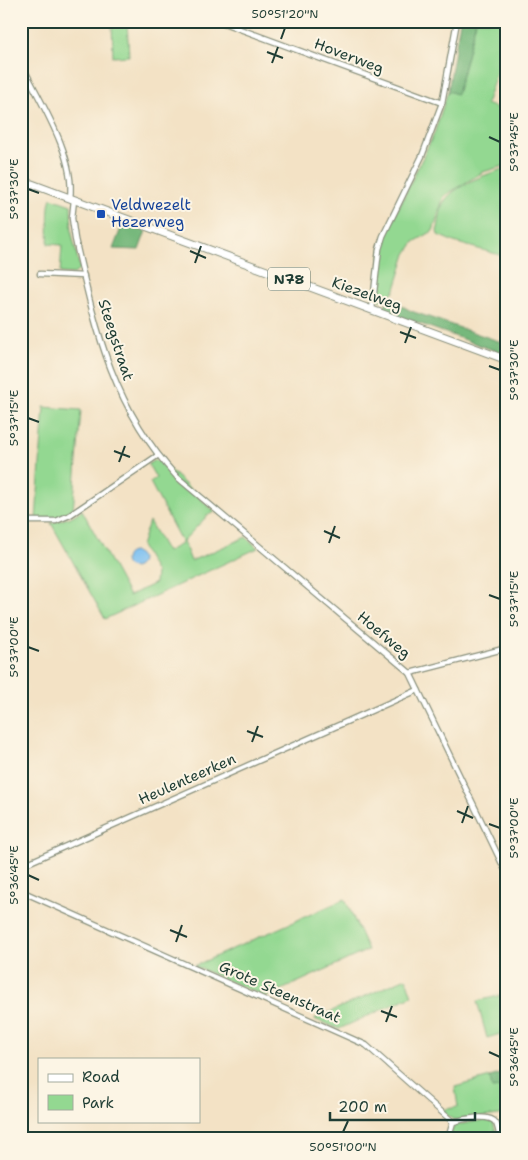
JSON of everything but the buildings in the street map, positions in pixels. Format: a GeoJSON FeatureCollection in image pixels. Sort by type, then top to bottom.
{"type":"FeatureCollection","features":[{"type":"Feature","properties":{"kind":"main road","name":"Kiezelweg"},"geometry":{"type":"LineString","coordinates":[[21,180],[507,360]]}},
{"type":"Feature","properties":{"kind":"street","name":"Hoverweg"},"geometry":{"type":"LineString","coordinates":[[218,21],[442,103]]}},
{"type":"Feature","properties":{"kind":"street"},"geometry":{"type":"LineString","coordinates":[[372,310],[379,249],[383,236],[422,156],[442,103],[457,21]]}},
{"type":"Feature","properties":{"kind":"street","name":"Steegstraat"},"geometry":{"type":"LineString","coordinates":[[21,63],[58,140],[67,164],[72,199],[72,218],[84,276],[109,369],[141,432],[157,456],[177,477],[218,512]]}},
{"type":"Feature","properties":{"kind":"street"},"geometry":{"type":"LineString","coordinates":[[40,274],[84,276]]}},
{"type":"Feature","properties":{"kind":"street"},"geometry":{"type":"LineString","coordinates":[[21,520],[56,521],[70,515],[157,456]]}},
{"type":"Feature","properties":{"kind":"street","name":"Hoefweg"},"geometry":{"type":"LineString","coordinates":[[218,512],[410,673],[507,874]]}},
{"type":"Feature","properties":{"kind":"street"},"geometry":{"type":"LineString","coordinates":[[410,673],[507,648]]}},
{"type":"Feature","properties":{"kind":"street","name":"Heulenteerken"},"geometry":{"type":"LineString","coordinates":[[21,866],[418,690]]}},
{"type":"Feature","properties":{"kind":"street","name":"Grote Steenstraat"},"geometry":{"type":"LineString","coordinates":[[21,891],[366,1045],[453,1122]]}},
{"type":"Feature","properties":{"kind":"street"},"geometry":{"type":"LineString","coordinates":[[448,1139],[453,1122],[483,1118],[492,1119],[497,1125],[500,1139]]}},
{"type":"Feature","properties":{"kind":"green space"},"geometry":{"type":"Polygon","coordinates":[[[112,21],[127,21],[129,56],[113,57],[112,21]]]}},
{"type":"Feature","properties":{"kind":"green space"},"geometry":{"type":"Polygon","coordinates":[[[460,21],[476,21],[457,94],[448,91],[460,21]]]}},
{"type":"Feature","properties":{"kind":"green space"},"geometry":{"type":"Polygon","coordinates":[[[476,21],[507,21],[507,41],[486,104],[507,112],[507,165],[483,172],[444,196],[433,231],[414,242],[406,254],[394,292],[379,301],[376,298],[381,249],[385,236],[434,134],[448,91],[457,94],[476,21]]]}},
{"type":"Feature","properties":{"kind":"green space"},"geometry":{"type":"Polygon","coordinates":[[[507,168],[507,257],[454,242],[438,235],[441,210],[447,197],[471,181],[507,168]]]}},
{"type":"Feature","properties":{"kind":"green space"},"geometry":{"type":"Polygon","coordinates":[[[51,198],[71,205],[72,234],[80,269],[74,274],[60,273],[62,245],[48,244],[51,198]]]}},
{"type":"Feature","properties":{"kind":"green space"},"geometry":{"type":"Polygon","coordinates":[[[123,223],[146,231],[139,250],[113,249],[123,223]]]}},
{"type":"Feature","properties":{"kind":"green space"},"geometry":{"type":"Polygon","coordinates":[[[392,300],[411,311],[507,344],[507,355],[382,310],[386,303],[392,300]]]}},
{"type":"Feature","properties":{"kind":"green space"},"geometry":{"type":"Polygon","coordinates":[[[44,407],[81,410],[73,512],[57,519],[36,520],[44,407]]]}},
{"type":"Feature","properties":{"kind":"green space"},"geometry":{"type":"Polygon","coordinates":[[[155,460],[160,461],[215,512],[208,515],[183,541],[191,561],[246,537],[258,548],[105,619],[51,523],[71,517],[82,510],[129,596],[155,583],[156,573],[141,546],[149,521],[167,552],[182,543],[150,482],[156,478],[148,464],[155,460]]]}},
{"type":"Feature","properties":{"kind":"green space"},"geometry":{"type":"Polygon","coordinates":[[[345,899],[368,950],[266,997],[194,966],[345,899]]]}},
{"type":"Feature","properties":{"kind":"green space"},"geometry":{"type":"Polygon","coordinates":[[[406,978],[412,996],[339,1029],[314,1019],[406,978]]]}},
{"type":"Feature","properties":{"kind":"green space"},"geometry":{"type":"Polygon","coordinates":[[[507,994],[507,1032],[487,1038],[477,1001],[507,994]]]}},
{"type":"Feature","properties":{"kind":"green space"},"geometry":{"type":"Polygon","coordinates":[[[507,1072],[507,1086],[492,1089],[490,1077],[507,1072]]]}},
{"type":"Feature","properties":{"kind":"green space"},"geometry":{"type":"Polygon","coordinates":[[[490,1077],[493,1089],[507,1086],[507,1114],[458,1120],[452,1119],[441,1110],[458,1107],[455,1087],[490,1077]]]}},
{"type":"Feature","properties":{"kind":"green space"},"geometry":{"type":"Polygon","coordinates":[[[484,1120],[493,1122],[498,1139],[449,1139],[453,1127],[456,1125],[484,1120]]]}},
{"type":"Feature","properties":{"kind":"water"},"geometry":{"type":"Polygon","coordinates":[[[133,552],[139,554],[141,560],[139,566],[133,568],[127,566],[125,560],[127,554],[133,552]]]}},
{"type":"Feature","properties":{"kind":"place","name":"Veldwezelt Hezerweg"},"geometry":{"type":"Point","coordinates":[101,214]}}]}
